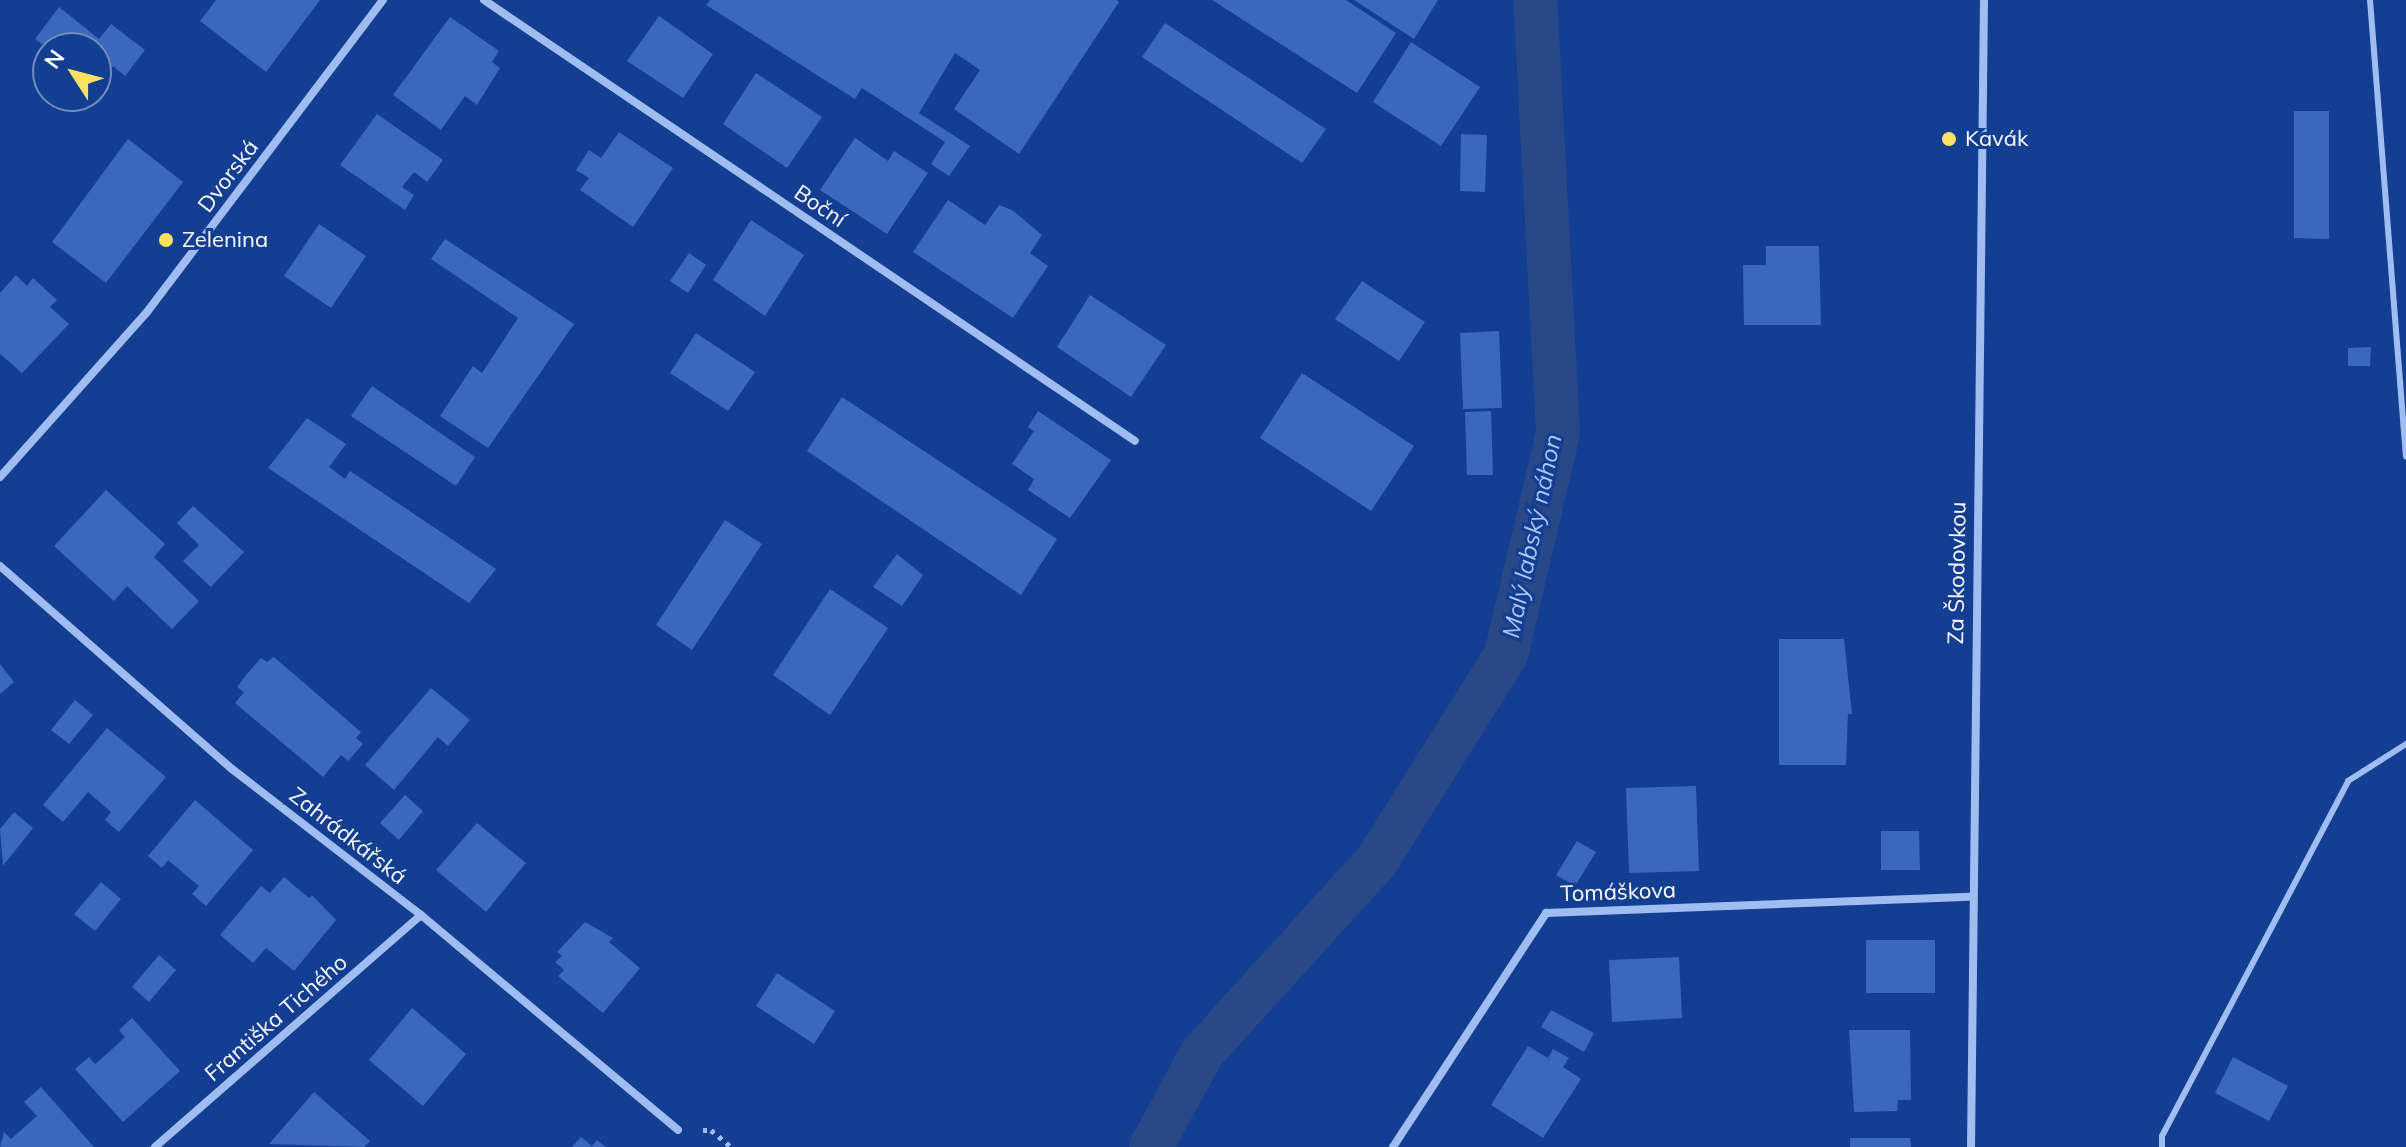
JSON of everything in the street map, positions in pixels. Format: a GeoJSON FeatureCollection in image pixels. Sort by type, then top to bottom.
{"type":"FeatureCollection","features":[{"type":"Feature","properties":{"kind":"street","name":"Dvorská"},"geometry":{"type":"LineString","coordinates":[[0,477],[147,312],[383,0]]}},
{"type":"Feature","properties":{"kind":"street","name":"Boční"},"geometry":{"type":"LineString","coordinates":[[484,0],[1135,441]]}},
{"type":"Feature","properties":{"kind":"street","name":"Za Škodovkou"},"geometry":{"type":"LineString","coordinates":[[1971,1147],[1970,897],[1984,0]]}},
{"type":"Feature","properties":{"kind":"street","name":"Zahrádkářská"},"geometry":{"type":"LineString","coordinates":[[0,566],[232,769],[421,915],[678,1130]]}},
{"type":"Feature","properties":{"kind":"street","name":"Tomáškova"},"geometry":{"type":"LineString","coordinates":[[1393,1147],[1546,913],[1970,897]]}},
{"type":"Feature","properties":{"kind":"street","name":"Františka Tichého"},"geometry":{"type":"LineString","coordinates":[[155,1147],[421,915]]}},
{"type":"Feature","properties":{"kind":"lane"},"geometry":{"type":"LineString","coordinates":[[2370,0],[2406,457]]}},
{"type":"Feature","properties":{"kind":"lane"},"geometry":{"type":"LineString","coordinates":[[2162,1147],[2162,1136],[2348,781],[2406,744]]}},
{"type":"Feature","properties":{"kind":"building"},"geometry":{"type":"Polygon","coordinates":[[[216,0],[320,0],[266,72],[200,21],[216,0]]]}},
{"type":"Feature","properties":{"kind":"building"},"geometry":{"type":"Polygon","coordinates":[[[710,0],[1119,2],[1019,154],[954,109],[980,70],[955,53],[919,113],[970,146],[949,176],[931,164],[945,142],[862,88],[855,99],[706,5],[710,0]]]}},
{"type":"Feature","properties":{"kind":"building"},"geometry":{"type":"Polygon","coordinates":[[[1212,0],[1346,0],[1396,33],[1357,93],[1212,0]]]}},
{"type":"Feature","properties":{"kind":"building"},"geometry":{"type":"Polygon","coordinates":[[[1354,0],[1438,0],[1414,39],[1354,0]]]}},
{"type":"Feature","properties":{"kind":"building"},"geometry":{"type":"Polygon","coordinates":[[[59,7],[90,32],[40,32],[59,7]]]}},
{"type":"Feature","properties":{"kind":"building"},"geometry":{"type":"Polygon","coordinates":[[[659,16],[713,54],[683,98],[627,61],[659,16]]]}},
{"type":"Feature","properties":{"kind":"building"},"geometry":{"type":"Polygon","coordinates":[[[450,17],[499,51],[492,62],[500,68],[477,105],[465,96],[441,130],[393,95],[450,17]]]}},
{"type":"Feature","properties":{"kind":"building"},"geometry":{"type":"Polygon","coordinates":[[[1165,23],[1326,129],[1302,163],[1142,57],[1165,23]]]}},
{"type":"Feature","properties":{"kind":"building"},"geometry":{"type":"Polygon","coordinates":[[[111,24],[145,50],[125,76],[113,66],[112,32],[105,32],[111,24]]]}},
{"type":"Feature","properties":{"kind":"building"},"geometry":{"type":"Polygon","coordinates":[[[1411,42],[1480,87],[1441,146],[1373,102],[1411,42]]]}},
{"type":"Feature","properties":{"kind":"building"},"geometry":{"type":"Polygon","coordinates":[[[756,73],[822,117],[787,168],[723,124],[756,73]]]}},
{"type":"Feature","properties":{"kind":"building"},"geometry":{"type":"Polygon","coordinates":[[[2294,111],[2329,111],[2329,239],[2294,238],[2294,111]]]}},
{"type":"Feature","properties":{"kind":"building"},"geometry":{"type":"Polygon","coordinates":[[[377,114],[443,160],[427,182],[414,172],[402,187],[414,195],[405,210],[340,165],[377,114]]]}},
{"type":"Feature","properties":{"kind":"building"},"geometry":{"type":"Polygon","coordinates":[[[619,132],[673,168],[633,227],[580,190],[589,178],[576,170],[589,150],[601,158],[619,132]]]}},
{"type":"Feature","properties":{"kind":"building"},"geometry":{"type":"Polygon","coordinates":[[[1461,134],[1487,135],[1485,192],[1460,191],[1461,134]]]}},
{"type":"Feature","properties":{"kind":"building"},"geometry":{"type":"Polygon","coordinates":[[[855,138],[888,161],[894,151],[928,173],[887,234],[820,190],[855,138]]]}},
{"type":"Feature","properties":{"kind":"building"},"geometry":{"type":"Polygon","coordinates":[[[128,139],[183,182],[106,283],[52,242],[128,139]]]}},
{"type":"Feature","properties":{"kind":"building"},"geometry":{"type":"Polygon","coordinates":[[[948,200],[985,225],[999,205],[1012,210],[1042,235],[1030,253],[1048,266],[1013,318],[913,252],[948,200]]]}},
{"type":"Feature","properties":{"kind":"building"},"geometry":{"type":"Polygon","coordinates":[[[751,220],[804,255],[765,316],[713,280],[751,220]]]}},
{"type":"Feature","properties":{"kind":"building"},"geometry":{"type":"Polygon","coordinates":[[[319,224],[366,256],[331,308],[284,276],[319,224]]]}},
{"type":"Feature","properties":{"kind":"building"},"geometry":{"type":"Polygon","coordinates":[[[445,239],[574,324],[488,448],[440,416],[473,366],[482,373],[518,318],[431,259],[445,239]]]}},
{"type":"Feature","properties":{"kind":"building"},"geometry":{"type":"Polygon","coordinates":[[[1766,246],[1819,246],[1821,325],[1744,325],[1743,265],[1766,265],[1766,246]]]}},
{"type":"Feature","properties":{"kind":"building"},"geometry":{"type":"Polygon","coordinates":[[[689,253],[706,265],[688,293],[670,281],[689,253]]]}},
{"type":"Feature","properties":{"kind":"building"},"geometry":{"type":"Polygon","coordinates":[[[16,275],[27,286],[33,278],[57,300],[50,307],[69,324],[22,373],[0,354],[0,293],[16,275]]]}},
{"type":"Feature","properties":{"kind":"building"},"geometry":{"type":"Polygon","coordinates":[[[1362,281],[1425,322],[1399,361],[1335,319],[1362,281]]]}},
{"type":"Feature","properties":{"kind":"building"},"geometry":{"type":"Polygon","coordinates":[[[1090,295],[1166,345],[1131,397],[1057,347],[1090,295]]]}},
{"type":"Feature","properties":{"kind":"building"},"geometry":{"type":"Polygon","coordinates":[[[1499,331],[1502,408],[1463,409],[1460,333],[1499,331]]]}},
{"type":"Feature","properties":{"kind":"building"},"geometry":{"type":"Polygon","coordinates":[[[696,333],[755,372],[728,411],[670,373],[696,333]]]}},
{"type":"Feature","properties":{"kind":"building"},"geometry":{"type":"Polygon","coordinates":[[[2371,347],[2370,366],[2348,366],[2348,348],[2371,347]]]}},
{"type":"Feature","properties":{"kind":"building"},"geometry":{"type":"Polygon","coordinates":[[[1302,373],[1414,446],[1371,511],[1260,438],[1302,373]]]}},
{"type":"Feature","properties":{"kind":"building"},"geometry":{"type":"Polygon","coordinates":[[[372,386],[475,457],[456,486],[351,416],[372,386]]]}},
{"type":"Feature","properties":{"kind":"building"},"geometry":{"type":"Polygon","coordinates":[[[842,397],[1057,539],[1021,595],[807,451],[842,397]]]}},
{"type":"Feature","properties":{"kind":"building"},"geometry":{"type":"Polygon","coordinates":[[[1038,411],[1111,460],[1070,518],[1028,490],[1034,479],[1012,464],[1034,431],[1028,427],[1038,411]]]}},
{"type":"Feature","properties":{"kind":"building"},"geometry":{"type":"Polygon","coordinates":[[[1491,411],[1493,475],[1467,475],[1465,412],[1491,411]]]}},
{"type":"Feature","properties":{"kind":"building"},"geometry":{"type":"Polygon","coordinates":[[[307,418],[346,444],[329,467],[345,479],[350,471],[496,569],[469,603],[268,468],[307,418]]]}},
{"type":"Feature","properties":{"kind":"building"},"geometry":{"type":"Polygon","coordinates":[[[106,490],[165,544],[154,557],[199,601],[172,629],[127,586],[114,601],[54,546],[106,490]]]}},
{"type":"Feature","properties":{"kind":"building"},"geometry":{"type":"Polygon","coordinates":[[[193,506],[244,552],[211,587],[183,561],[199,545],[177,523],[193,506]]]}},
{"type":"Feature","properties":{"kind":"building"},"geometry":{"type":"Polygon","coordinates":[[[725,520],[762,544],[692,650],[656,625],[725,520]]]}},
{"type":"Feature","properties":{"kind":"building"},"geometry":{"type":"Polygon","coordinates":[[[897,554],[923,575],[902,606],[873,587],[897,554]]]}},
{"type":"Feature","properties":{"kind":"building"},"geometry":{"type":"Polygon","coordinates":[[[830,589],[888,628],[830,715],[773,675],[830,589]]]}},
{"type":"Feature","properties":{"kind":"building"},"geometry":{"type":"Polygon","coordinates":[[[1779,639],[1844,639],[1852,714],[1848,714],[1846,765],[1779,765],[1779,639]]]}},
{"type":"Feature","properties":{"kind":"building"},"geometry":{"type":"Polygon","coordinates":[[[274,657],[361,732],[356,738],[363,744],[348,761],[341,755],[323,777],[235,703],[244,692],[237,687],[246,675],[261,658],[267,662],[274,657]]]}},
{"type":"Feature","properties":{"kind":"building"},"geometry":{"type":"Polygon","coordinates":[[[0,664],[14,682],[0,694],[0,664]]]}},
{"type":"Feature","properties":{"kind":"building"},"geometry":{"type":"Polygon","coordinates":[[[431,688],[470,720],[448,746],[438,737],[394,790],[365,765],[431,688]]]}},
{"type":"Feature","properties":{"kind":"building"},"geometry":{"type":"Polygon","coordinates":[[[75,700],[93,715],[69,744],[51,730],[75,700]]]}},
{"type":"Feature","properties":{"kind":"building"},"geometry":{"type":"Polygon","coordinates":[[[107,728],[166,777],[119,832],[105,820],[111,812],[88,792],[63,822],[43,805],[107,728]]]}},
{"type":"Feature","properties":{"kind":"building"},"geometry":{"type":"Polygon","coordinates":[[[1696,786],[1699,871],[1629,873],[1626,788],[1696,786]]]}},
{"type":"Feature","properties":{"kind":"building"},"geometry":{"type":"Polygon","coordinates":[[[405,795],[423,811],[399,840],[380,823],[405,795]]]}},
{"type":"Feature","properties":{"kind":"building"},"geometry":{"type":"Polygon","coordinates":[[[195,800],[253,850],[206,906],[192,894],[199,886],[168,860],[162,868],[148,856],[195,800]]]}},
{"type":"Feature","properties":{"kind":"building"},"geometry":{"type":"Polygon","coordinates":[[[14,812],[33,828],[3,866],[0,829],[14,812]]]}},
{"type":"Feature","properties":{"kind":"building"},"geometry":{"type":"Polygon","coordinates":[[[477,823],[526,863],[486,912],[436,870],[477,823]]]}},
{"type":"Feature","properties":{"kind":"building"},"geometry":{"type":"Polygon","coordinates":[[[1881,831],[1919,831],[1920,870],[1881,870],[1881,831]]]}},
{"type":"Feature","properties":{"kind":"building"},"geometry":{"type":"Polygon","coordinates":[[[1577,841],[1596,852],[1575,886],[1556,875],[1577,841]]]}},
{"type":"Feature","properties":{"kind":"building"},"geometry":{"type":"Polygon","coordinates":[[[284,877],[309,898],[312,895],[336,920],[294,971],[266,948],[253,963],[220,935],[261,886],[270,893],[284,877]]]}},
{"type":"Feature","properties":{"kind":"building"},"geometry":{"type":"Polygon","coordinates":[[[101,882],[121,899],[95,931],[74,914],[101,882]]]}},
{"type":"Feature","properties":{"kind":"building"},"geometry":{"type":"Polygon","coordinates":[[[585,922],[613,938],[609,942],[640,968],[603,1013],[558,976],[564,970],[555,962],[562,956],[557,952],[585,922]]]}},
{"type":"Feature","properties":{"kind":"building"},"geometry":{"type":"Polygon","coordinates":[[[1866,940],[1935,940],[1935,993],[1866,993],[1866,940]]]}},
{"type":"Feature","properties":{"kind":"building"},"geometry":{"type":"Polygon","coordinates":[[[159,955],[176,970],[149,1002],[132,987],[159,955]]]}},
{"type":"Feature","properties":{"kind":"building"},"geometry":{"type":"Polygon","coordinates":[[[1679,957],[1682,1018],[1612,1022],[1609,960],[1679,957]]]}},
{"type":"Feature","properties":{"kind":"building"},"geometry":{"type":"Polygon","coordinates":[[[777,973],[835,1011],[814,1044],[756,1006],[777,973]]]}},
{"type":"Feature","properties":{"kind":"building"},"geometry":{"type":"Polygon","coordinates":[[[412,1008],[466,1054],[423,1106],[369,1060],[412,1008]]]}},
{"type":"Feature","properties":{"kind":"building"},"geometry":{"type":"Polygon","coordinates":[[[1551,1010],[1594,1033],[1584,1052],[1541,1027],[1551,1010]]]}},
{"type":"Feature","properties":{"kind":"building"},"geometry":{"type":"Polygon","coordinates":[[[132,1018],[180,1071],[123,1122],[75,1069],[89,1057],[95,1064],[110,1051],[125,1037],[119,1030],[132,1018]]]}},
{"type":"Feature","properties":{"kind":"building"},"geometry":{"type":"Polygon","coordinates":[[[1849,1030],[1910,1030],[1911,1100],[1898,1100],[1897,1111],[1854,1112],[1849,1030]]]}},
{"type":"Feature","properties":{"kind":"building"},"geometry":{"type":"Polygon","coordinates":[[[1528,1046],[1548,1058],[1553,1049],[1569,1058],[1563,1067],[1581,1079],[1543,1138],[1491,1105],[1528,1046]]]}},
{"type":"Feature","properties":{"kind":"building"},"geometry":{"type":"Polygon","coordinates":[[[2233,1057],[2288,1086],[2269,1121],[2215,1093],[2233,1057]]]}},
{"type":"Feature","properties":{"kind":"building"},"geometry":{"type":"Polygon","coordinates":[[[41,1087],[94,1147],[0,1147],[4,1132],[11,1139],[37,1116],[24,1102],[41,1087]]]}},
{"type":"Feature","properties":{"kind":"building"},"geometry":{"type":"Polygon","coordinates":[[[314,1092],[370,1141],[364,1147],[269,1144],[314,1092]]]}},
{"type":"Feature","properties":{"kind":"building"},"geometry":{"type":"Polygon","coordinates":[[[581,1137],[592,1146],[597,1140],[606,1147],[572,1147],[581,1137]]]}},
{"type":"Feature","properties":{"kind":"building"},"geometry":{"type":"Polygon","coordinates":[[[1850,1138],[1910,1138],[1911,1147],[1850,1147],[1850,1138]]]}},
{"type":"Feature","properties":{"kind":"waterway","name":"Malý labský náhon"},"geometry":{"type":"LineString","coordinates":[[1151,1147],[1202,1053],[1376,862],[1506,655],[1558,433],[1535,0]]}},
{"type":"Feature","properties":{"kind":"place","name":"Kavák"},"geometry":{"type":"Point","coordinates":[1949,139]}},
{"type":"Feature","properties":{"kind":"place","name":"Zelenina"},"geometry":{"type":"Point","coordinates":[166,240]}}]}
